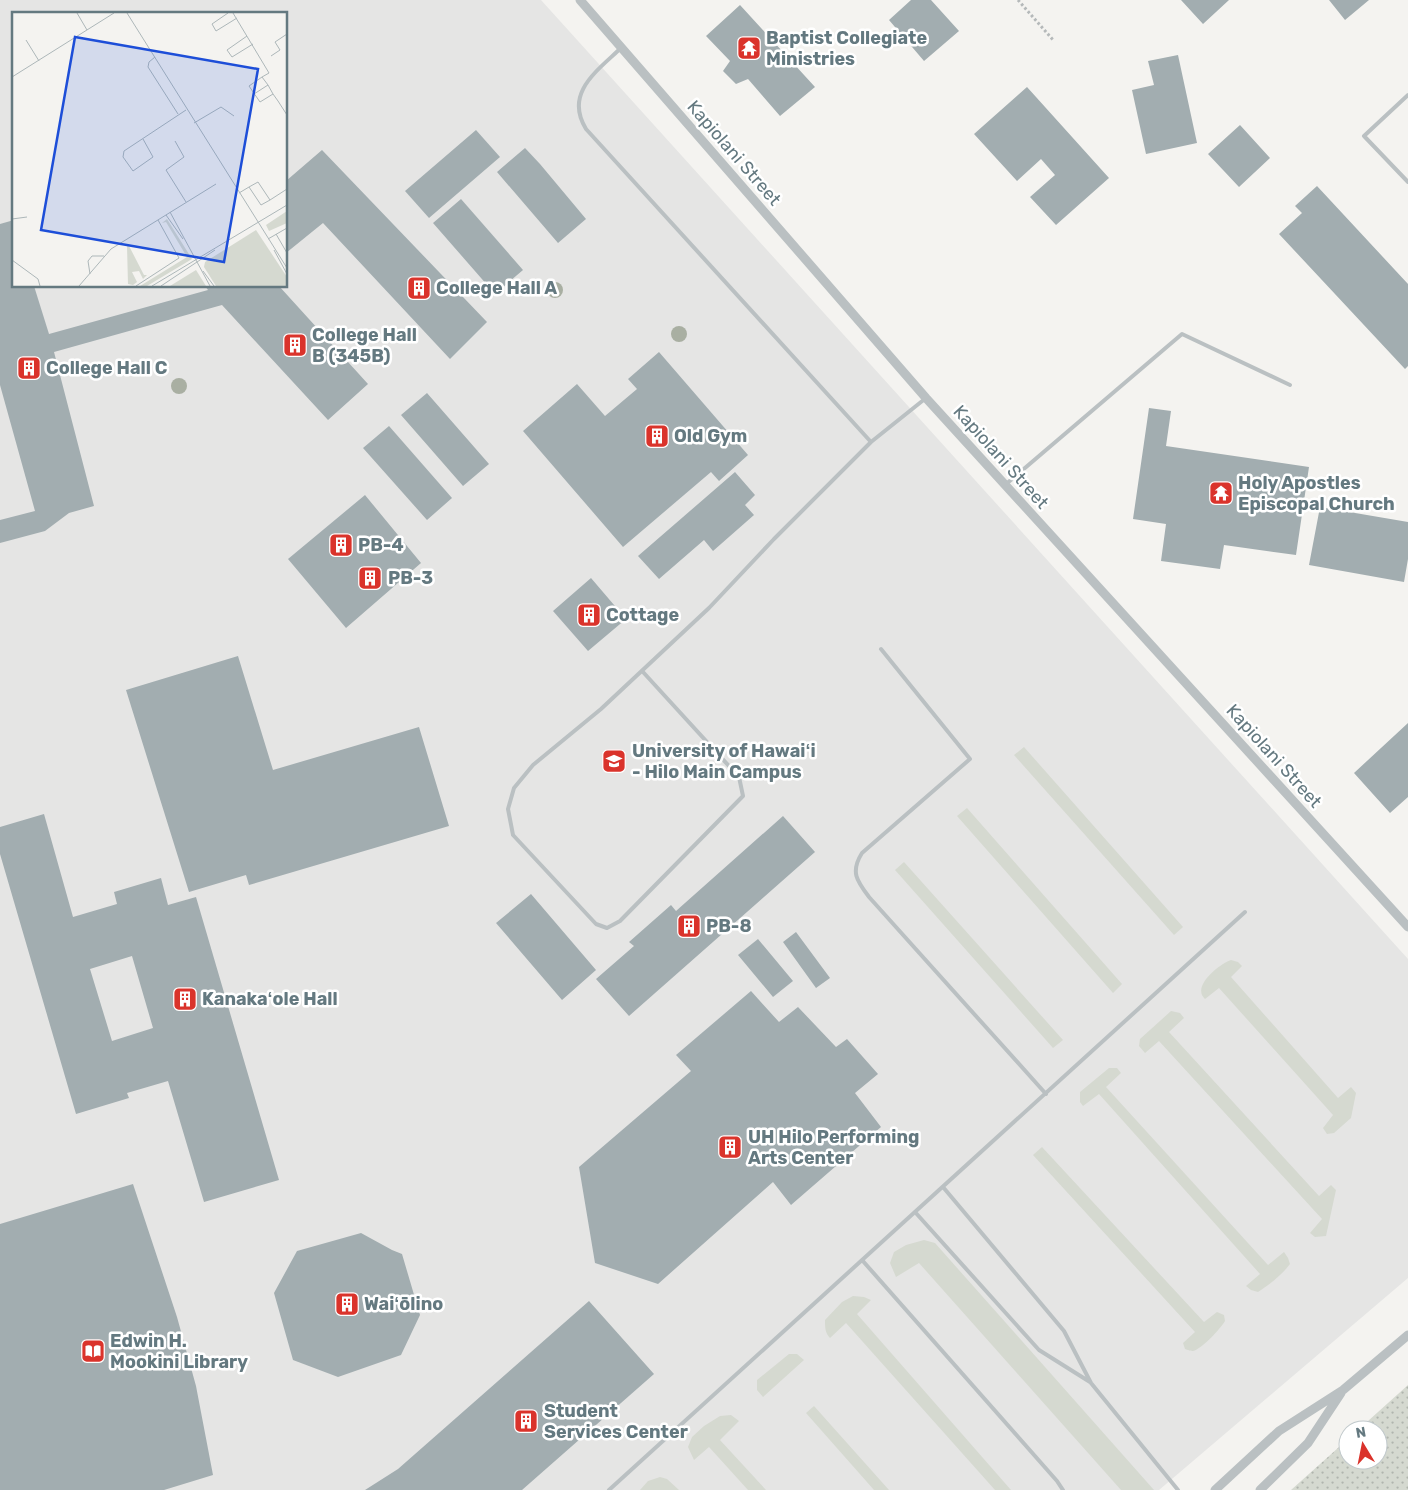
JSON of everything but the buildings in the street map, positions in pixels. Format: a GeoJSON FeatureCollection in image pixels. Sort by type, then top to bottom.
{"type":"FeatureCollection","features":[{"type":"Feature","properties":{"kind":"street","name":"Kapiolani Street"},"geometry":{"type":"LineString","coordinates":[[580,0],[926,398],[1408,927]]}},
{"type":"Feature","properties":{"kind":"street"},"geometry":{"type":"LineString","coordinates":[[1215,1490],[1279,1431],[1343,1390],[1408,1335]]}},
{"type":"Feature","properties":{"kind":"street"},"geometry":{"type":"LineString","coordinates":[[1260,1490],[1308,1443],[1343,1390]]}},
{"type":"Feature","properties":{"kind":"lane"},"geometry":{"type":"LineString","coordinates":[[621,48],[583,87],[579,106],[586,130],[871,442]]}},
{"type":"Feature","properties":{"kind":"lane"},"geometry":{"type":"LineString","coordinates":[[1408,95],[1364,136],[1408,182]]}},
{"type":"Feature","properties":{"kind":"lane"},"geometry":{"type":"LineString","coordinates":[[1005,485],[1182,334],[1290,385]]}},
{"type":"Feature","properties":{"kind":"lane"},"geometry":{"type":"LineString","coordinates":[[643,672],[739,777],[743,796],[620,921],[607,928],[596,924],[514,835],[508,809],[514,788],[533,765],[643,672],[709,608],[774,539],[871,442],[926,398]]}},
{"type":"Feature","properties":{"kind":"lane"},"geometry":{"type":"LineString","coordinates":[[881,649],[970,759],[862,853],[855,869],[856,877],[869,897],[1046,1094]]}},
{"type":"Feature","properties":{"kind":"lane"},"geometry":{"type":"LineString","coordinates":[[609,1490],[1245,912]]}},
{"type":"Feature","properties":{"kind":"lane"},"geometry":{"type":"LineString","coordinates":[[943,1187],[1064,1331],[1092,1383],[1178,1490]]}},
{"type":"Feature","properties":{"kind":"lane"},"geometry":{"type":"LineString","coordinates":[[915,1212],[1039,1350],[1092,1383]]}},
{"type":"Feature","properties":{"kind":"lane"},"geometry":{"type":"LineString","coordinates":[[862,1260],[1051,1473],[1063,1490]]}},
{"type":"Feature","properties":{"kind":"path"},"geometry":{"type":"LineString","coordinates":[[1018,0],[1054,41]]}},
{"type":"Feature","properties":{"kind":"shaded area","name":"University of Hawaiʻi - Hilo Main Campus"},"geometry":{"type":"Polygon","coordinates":[[[0,0],[541,0],[1408,959],[1408,1278],[1159,1490],[0,1490],[0,0]]]}},
{"type":"Feature","properties":{"kind":"shaded area"},"geometry":{"type":"Polygon","coordinates":[[[1024,747],[1183,927],[1174,935],[1014,755],[1024,747]]]}},
{"type":"Feature","properties":{"kind":"shaded area"},"geometry":{"type":"Polygon","coordinates":[[[967,808],[1122,984],[1113,993],[957,816],[967,808]]]}},
{"type":"Feature","properties":{"kind":"shaded area"},"geometry":{"type":"Polygon","coordinates":[[[904,862],[1063,1040],[1053,1048],[895,870],[904,862]]]}},
{"type":"Feature","properties":{"kind":"shaded area"},"geometry":{"type":"Polygon","coordinates":[[[1231,960],[1238,962],[1242,966],[1231,977],[1338,1098],[1351,1087],[1356,1093],[1351,1118],[1334,1133],[1327,1134],[1323,1128],[1333,1115],[1219,988],[1205,999],[1202,994],[1201,988],[1208,976],[1231,960]]]}},
{"type":"Feature","properties":{"kind":"shaded area"},"geometry":{"type":"Polygon","coordinates":[[[1171,1011],[1180,1013],[1184,1018],[1169,1032],[1319,1196],[1331,1185],[1336,1190],[1326,1236],[1315,1237],[1310,1233],[1322,1219],[1159,1041],[1145,1053],[1139,1046],[1140,1039],[1171,1011]]]}},
{"type":"Feature","properties":{"kind":"shaded area"},"geometry":{"type":"Polygon","coordinates":[[[1109,1068],[1117,1068],[1121,1073],[1106,1087],[1268,1265],[1284,1252],[1290,1264],[1267,1286],[1258,1292],[1246,1286],[1260,1274],[1099,1094],[1083,1106],[1080,1102],[1080,1092],[1109,1068]]]}},
{"type":"Feature","properties":{"kind":"shaded area"},"geometry":{"type":"Polygon","coordinates":[[[1042,1147],[1204,1322],[1217,1312],[1224,1315],[1225,1321],[1211,1338],[1193,1351],[1185,1349],[1183,1343],[1195,1332],[1033,1155],[1042,1147]]]}},
{"type":"Feature","properties":{"kind":"shaded area"},"geometry":{"type":"Polygon","coordinates":[[[924,1240],[935,1243],[1154,1490],[1121,1490],[919,1263],[896,1277],[890,1263],[894,1252],[906,1245],[924,1240]]]}},
{"type":"Feature","properties":{"kind":"shaded area"},"geometry":{"type":"Polygon","coordinates":[[[853,1296],[871,1300],[857,1314],[1011,1490],[995,1490],[846,1323],[830,1338],[828,1336],[825,1320],[842,1302],[853,1296]]]}},
{"type":"Feature","properties":{"kind":"shaded area"},"geometry":{"type":"Polygon","coordinates":[[[789,1354],[797,1354],[804,1360],[763,1397],[757,1390],[757,1380],[789,1354]]]}},
{"type":"Feature","properties":{"kind":"shaded area"},"geometry":{"type":"Polygon","coordinates":[[[1408,1385],[1408,1490],[1291,1490],[1338,1448],[1338,1470],[1388,1470],[1388,1420],[1369,1420],[1408,1385]]]}},
{"type":"Feature","properties":{"kind":"shaded area"},"geometry":{"type":"Polygon","coordinates":[[[814,1406],[889,1490],[874,1490],[806,1413],[814,1406]]]}},
{"type":"Feature","properties":{"kind":"shaded area"},"geometry":{"type":"Polygon","coordinates":[[[731,1415],[739,1421],[720,1440],[766,1490],[748,1490],[709,1447],[694,1460],[688,1447],[692,1437],[704,1426],[720,1416],[731,1415]]]}},
{"type":"Feature","properties":{"kind":"shaded area"},"geometry":{"type":"Polygon","coordinates":[[[660,1477],[667,1479],[679,1490],[640,1490],[648,1481],[660,1477]]]}},
{"type":"Feature","properties":{"kind":"place","name":"Baptist Collegiate Ministries"},"geometry":{"type":"Point","coordinates":[749,48]}},
{"type":"Feature","properties":{"kind":"place","name":"College Hall A"},"geometry":{"type":"Point","coordinates":[419,288]}},
{"type":"Feature","properties":{"kind":"place","name":"College Hall B (345B)"},"geometry":{"type":"Point","coordinates":[295,345]}},
{"type":"Feature","properties":{"kind":"place","name":"College Hall C"},"geometry":{"type":"Point","coordinates":[29,368]}},
{"type":"Feature","properties":{"kind":"place","name":"Old Gym"},"geometry":{"type":"Point","coordinates":[657,436]}},
{"type":"Feature","properties":{"kind":"place","name":"Holy Apostles Episcopal Church"},"geometry":{"type":"Point","coordinates":[1221,493]}},
{"type":"Feature","properties":{"kind":"place","name":"PB-4"},"geometry":{"type":"Point","coordinates":[341,545]}},
{"type":"Feature","properties":{"kind":"place","name":"PB-3"},"geometry":{"type":"Point","coordinates":[370,578]}},
{"type":"Feature","properties":{"kind":"place","name":"Cottage"},"geometry":{"type":"Point","coordinates":[589,615]}},
{"type":"Feature","properties":{"kind":"place","name":"University of Hawaiʻi - Hilo Main Campus"},"geometry":{"type":"Point","coordinates":[614,761]}},
{"type":"Feature","properties":{"kind":"place","name":"PB-8"},"geometry":{"type":"Point","coordinates":[689,926]}},
{"type":"Feature","properties":{"kind":"place","name":"Kanakaʻole Hall"},"geometry":{"type":"Point","coordinates":[185,999]}},
{"type":"Feature","properties":{"kind":"place","name":"UH Hilo Performing Arts Center"},"geometry":{"type":"Point","coordinates":[730,1147]}},
{"type":"Feature","properties":{"kind":"place","name":"Waiʻōlino"},"geometry":{"type":"Point","coordinates":[347,1304]}},
{"type":"Feature","properties":{"kind":"place","name":"Edwin H. Mookini Library"},"geometry":{"type":"Point","coordinates":[93,1351]}},
{"type":"Feature","properties":{"kind":"place","name":"Student Services Center"},"geometry":{"type":"Point","coordinates":[526,1421]}}]}
